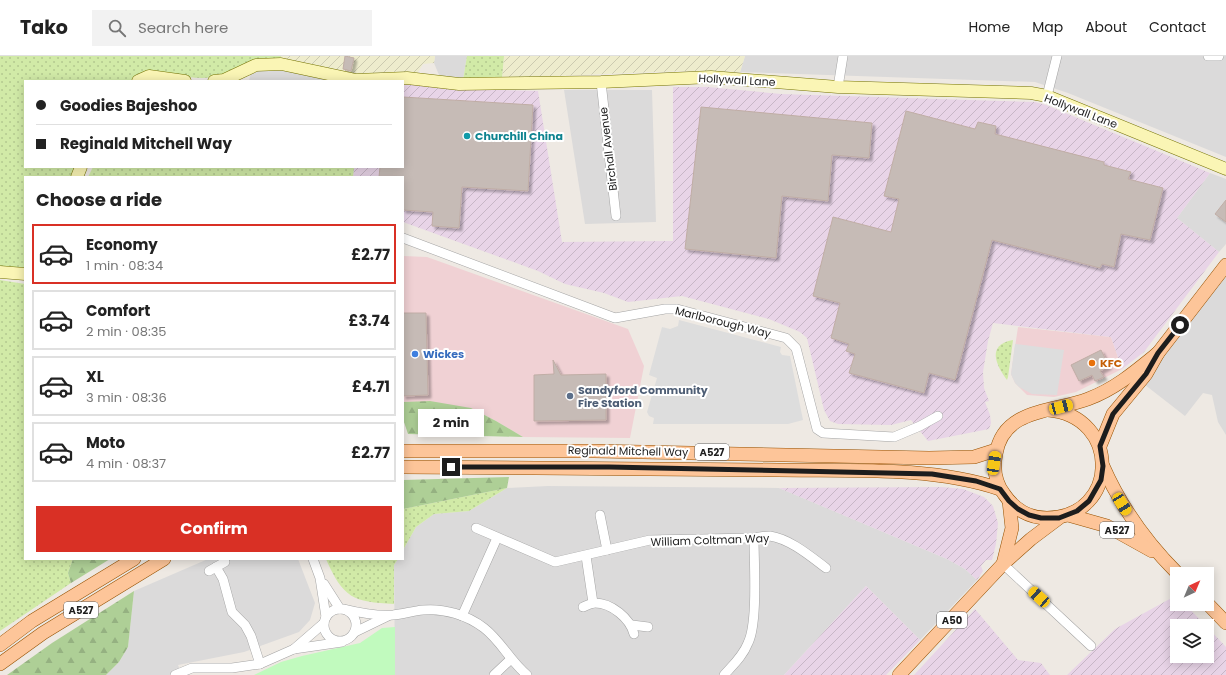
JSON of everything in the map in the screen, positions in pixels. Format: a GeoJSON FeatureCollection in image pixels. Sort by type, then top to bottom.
{"type":"FeatureCollection","features":[{"type":"Feature","properties":{"kind":"main road"},"geometry":{"type":"LineString","coordinates":[[1100,446],[1113,414],[1146,374],[1158,353],[1226,265]]}},
{"type":"Feature","properties":{"kind":"main road"},"geometry":{"type":"LineString","coordinates":[[1048,410],[1088,400],[1119,385],[1158,353]]}},
{"type":"Feature","properties":{"kind":"main road","name":"A50"},"geometry":{"type":"LineString","coordinates":[[899,675],[1004,564],[1030,539],[1063,517],[1077,511],[1089,501],[1096,491],[1101,480],[1103,466],[1100,446],[1091,430],[1082,422],[1068,414],[1048,410],[1023,417],[1008,428],[996,450],[995,472],[1000,489],[1009,501],[1029,515],[1041,518],[1063,517]]}},
{"type":"Feature","properties":{"kind":"main road","name":"Reginald Mitchell Way"},"geometry":{"type":"LineString","coordinates":[[404,452],[594,451],[929,458],[974,457],[996,450]]}},
{"type":"Feature","properties":{"kind":"main road","name":"A527"},"geometry":{"type":"LineString","coordinates":[[1103,466],[1115,492],[1132,520],[1171,567]]}},
{"type":"Feature","properties":{"kind":"main road","name":"Reginald Mitchell Way"},"geometry":{"type":"LineString","coordinates":[[404,467],[594,467],[932,474],[969,480],[1000,489]]}},
{"type":"Feature","properties":{"kind":"main road"},"geometry":{"type":"LineString","coordinates":[[1004,564],[1012,528],[1009,501]]}},
{"type":"Feature","properties":{"kind":"main road","name":"A527"},"geometry":{"type":"LineString","coordinates":[[1063,517],[1108,526],[1161,556]]}},
{"type":"Feature","properties":{"kind":"main road","name":"A527"},"geometry":{"type":"LineString","coordinates":[[0,645],[32,621],[132,560]]}},
{"type":"Feature","properties":{"kind":"main road","name":"A527"},"geometry":{"type":"LineString","coordinates":[[0,664],[43,633],[162,560]]}},
{"type":"Feature","properties":{"kind":"main road"},"geometry":{"type":"LineString","coordinates":[[1214,610],[1226,623]]}},
{"type":"Feature","properties":{"kind":"street"},"geometry":{"type":"LineString","coordinates":[[838,87],[843,56]]}},
{"type":"Feature","properties":{"kind":"street"},"geometry":{"type":"LineString","coordinates":[[1047,96],[1058,56]]}},
{"type":"Feature","properties":{"kind":"street"},"geometry":{"type":"LineString","coordinates":[[1208,56],[1218,56]]}},
{"type":"Feature","properties":{"kind":"street","name":"Hollywall Lane"},"geometry":{"type":"LineString","coordinates":[[224,80],[256,65],[281,64],[356,80],[407,78],[459,84],[601,82],[711,77],[838,87],[1032,93],[1047,96],[1226,169]]}},
{"type":"Feature","properties":{"kind":"street"},"geometry":{"type":"LineString","coordinates":[[140,80],[149,76],[178,80]]}},
{"type":"Feature","properties":{"kind":"street","name":"Birchall Avenue"},"geometry":{"type":"LineString","coordinates":[[601,82],[616,216]]}},
{"type":"Feature","properties":{"kind":"street","name":"Marlborough Way"},"geometry":{"type":"LineString","coordinates":[[404,238],[615,318],[665,309],[677,309],[786,338],[796,348],[817,429],[823,433],[894,437],[920,426],[938,416]]}},
{"type":"Feature","properties":{"kind":"street"},"geometry":{"type":"LineString","coordinates":[[0,272],[24,274]]}},
{"type":"Feature","properties":{"kind":"street"},"geometry":{"type":"LineString","coordinates":[[600,515],[607,550]]}},
{"type":"Feature","properties":{"kind":"street","name":"William Coltman Way"},"geometry":{"type":"LineString","coordinates":[[476,528],[555,562],[650,540],[754,538],[770,536],[783,540],[826,568]]}},
{"type":"Feature","properties":{"kind":"street"},"geometry":{"type":"LineString","coordinates":[[462,616],[497,538]]}},
{"type":"Feature","properties":{"kind":"street"},"geometry":{"type":"LineString","coordinates":[[724,675],[739,659],[749,642],[753,625],[754,538]]}},
{"type":"Feature","properties":{"kind":"street"},"geometry":{"type":"LineString","coordinates":[[586,556],[593,603]]}},
{"type":"Feature","properties":{"kind":"street"},"geometry":{"type":"LineString","coordinates":[[313,560],[320,578],[325,631],[330,638],[342,642]]}},
{"type":"Feature","properties":{"kind":"street"},"geometry":{"type":"LineString","coordinates":[[225,562],[212,569],[223,579],[232,612],[245,625],[251,636],[260,664]]}},
{"type":"Feature","properties":{"kind":"street"},"geometry":{"type":"LineString","coordinates":[[1004,564],[1091,646]]}},
{"type":"Feature","properties":{"kind":"street"},"geometry":{"type":"LineString","coordinates":[[320,578],[342,609],[349,612],[356,620],[355,632]]}},
{"type":"Feature","properties":{"kind":"street"},"geometry":{"type":"LineString","coordinates":[[583,607],[593,603],[610,606],[633,630],[648,627]]}},
{"type":"Feature","properties":{"kind":"street"},"geometry":{"type":"LineString","coordinates":[[294,649],[325,620],[331,612],[342,609],[365,613],[393,614],[434,610],[450,611],[484,628],[496,639],[511,659],[527,675]]}},
{"type":"Feature","properties":{"kind":"street"},"geometry":{"type":"LineString","coordinates":[[175,675],[260,664],[294,649],[342,642],[348,640],[355,632],[371,623],[393,614]]}},
{"type":"Feature","properties":{"kind":"street"},"geometry":{"type":"LineString","coordinates":[[494,675],[511,659]]}},
{"type":"Feature","properties":{"kind":"shaded area"},"geometry":{"type":"Polygon","coordinates":[[[281,56],[435,56],[434,63],[423,64],[417,74],[390,72],[346,75],[280,59],[281,56]]]}},
{"type":"Feature","properties":{"kind":"shaded area"},"geometry":{"type":"Polygon","coordinates":[[[435,56],[467,56],[463,80],[439,75],[434,63],[435,56]]]}},
{"type":"Feature","properties":{"kind":"shaded area"},"geometry":{"type":"Polygon","coordinates":[[[504,56],[745,56],[740,72],[685,71],[502,78],[504,56]]]}},
{"type":"Feature","properties":{"kind":"shaded area"},"geometry":{"type":"Polygon","coordinates":[[[745,56],[1226,56],[1226,157],[1068,93],[1035,82],[740,72],[745,56]]]}},
{"type":"Feature","properties":{"kind":"shaded area"},"geometry":{"type":"Polygon","coordinates":[[[289,70],[333,80],[249,80],[251,71],[289,70]]]}},
{"type":"Feature","properties":{"kind":"shaded area"},"geometry":{"type":"Polygon","coordinates":[[[404,82],[459,89],[538,91],[562,242],[673,241],[673,87],[708,87],[781,94],[1035,102],[1046,105],[1210,173],[1177,218],[1219,252],[1144,352],[1122,369],[1111,337],[993,323],[988,341],[983,372],[984,388],[989,401],[985,402],[990,415],[991,423],[989,429],[928,441],[911,420],[891,425],[838,424],[830,421],[824,410],[807,338],[800,332],[769,319],[682,296],[628,302],[604,293],[565,284],[538,271],[404,222],[404,176],[353,176],[354,168],[404,168],[404,82]]]}},
{"type":"Feature","properties":{"kind":"shaded area"},"geometry":{"type":"Polygon","coordinates":[[[564,90],[652,90],[656,222],[585,224],[564,90]]]}},
{"type":"Feature","properties":{"kind":"shaded area"},"geometry":{"type":"Polygon","coordinates":[[[1210,173],[1226,179],[1226,244],[1219,252],[1177,218],[1210,173]]]}},
{"type":"Feature","properties":{"kind":"shaded area"},"geometry":{"type":"Polygon","coordinates":[[[404,256],[427,257],[628,329],[644,366],[630,438],[523,437],[471,408],[404,402],[404,256]]]}},
{"type":"Feature","properties":{"kind":"shaded area"},"geometry":{"type":"Polygon","coordinates":[[[1226,277],[1226,435],[1218,422],[1212,395],[1203,393],[1185,416],[1140,381],[1226,277]]]}},
{"type":"Feature","properties":{"kind":"shaded area"},"geometry":{"type":"Polygon","coordinates":[[[679,320],[781,347],[780,352],[782,355],[790,356],[803,420],[788,424],[653,424],[654,418],[649,416],[647,412],[657,378],[649,375],[662,327],[670,329],[678,326],[679,320]]]}},
{"type":"Feature","properties":{"kind":"shaded area"},"geometry":{"type":"Polygon","coordinates":[[[1018,327],[1111,337],[1122,369],[1076,392],[1054,397],[1027,395],[1015,383],[1011,374],[1018,327]]]}},
{"type":"Feature","properties":{"kind":"shaded area"},"geometry":{"type":"Polygon","coordinates":[[[1015,344],[1064,350],[1057,395],[1032,394],[1015,383],[1011,374],[1015,344]]]}},
{"type":"Feature","properties":{"kind":"shaded area"},"geometry":{"type":"Polygon","coordinates":[[[548,486],[779,488],[947,559],[965,569],[977,580],[920,640],[866,586],[784,675],[395,675],[394,565],[397,560],[404,560],[404,548],[416,527],[434,514],[469,511],[507,488],[548,486]]]}},
{"type":"Feature","properties":{"kind":"shaded area"},"geometry":{"type":"Polygon","coordinates":[[[942,487],[963,489],[984,497],[993,506],[998,523],[996,544],[992,560],[986,560],[981,566],[983,571],[977,580],[965,569],[947,559],[779,488],[942,487]]]}},
{"type":"Feature","properties":{"kind":"shaded area"},"geometry":{"type":"Polygon","coordinates":[[[206,560],[298,560],[315,603],[310,620],[299,632],[244,652],[178,665],[182,675],[106,675],[119,662],[128,647],[134,591],[206,560]]]}},
{"type":"Feature","properties":{"kind":"shaded area"},"geometry":{"type":"Polygon","coordinates":[[[866,586],[920,640],[886,675],[784,675],[866,586]]]}},
{"type":"Feature","properties":{"kind":"shaded area"},"geometry":{"type":"Polygon","coordinates":[[[1170,599],[1170,611],[1192,611],[1199,619],[1170,619],[1170,663],[1214,663],[1214,634],[1226,647],[1226,675],[1067,675],[1115,629],[1170,599]]]}},
{"type":"Feature","properties":{"kind":"shaded area"},"geometry":{"type":"Polygon","coordinates":[[[975,609],[1018,660],[1041,663],[1050,675],[914,675],[975,609]]]}},
{"type":"Feature","properties":{"kind":"green space"},"geometry":{"type":"Polygon","coordinates":[[[0,56],[281,56],[280,59],[257,61],[223,75],[210,78],[146,71],[135,80],[24,80],[24,168],[78,168],[74,176],[24,176],[24,269],[0,267],[0,56]]]}},
{"type":"Feature","properties":{"kind":"green space"},"geometry":{"type":"Polygon","coordinates":[[[467,56],[504,56],[502,78],[463,80],[467,56]]]}},
{"type":"Feature","properties":{"kind":"green space"},"geometry":{"type":"Polygon","coordinates":[[[92,168],[354,168],[353,176],[88,176],[92,168]]]}},
{"type":"Feature","properties":{"kind":"green space"},"geometry":{"type":"Polygon","coordinates":[[[0,280],[24,284],[24,560],[73,560],[68,573],[71,583],[0,631],[0,280]]]}},
{"type":"Feature","properties":{"kind":"green space"},"geometry":{"type":"Polygon","coordinates":[[[1013,340],[1007,380],[997,362],[996,351],[999,346],[1013,340]]]}},
{"type":"Feature","properties":{"kind":"green space"},"geometry":{"type":"Polygon","coordinates":[[[430,401],[471,408],[523,437],[408,434],[404,422],[404,402],[430,401]]]}},
{"type":"Feature","properties":{"kind":"green space"},"geometry":{"type":"Polygon","coordinates":[[[509,477],[507,488],[404,509],[404,480],[509,477]]]}},
{"type":"Feature","properties":{"kind":"green space"},"geometry":{"type":"Polygon","coordinates":[[[507,488],[469,511],[434,514],[416,527],[404,548],[404,509],[507,488]]]}},
{"type":"Feature","properties":{"kind":"green space"},"geometry":{"type":"Polygon","coordinates":[[[73,560],[108,560],[71,583],[68,573],[73,560]]]}},
{"type":"Feature","properties":{"kind":"green space"},"geometry":{"type":"Polygon","coordinates":[[[326,560],[397,560],[394,565],[394,604],[368,602],[351,595],[344,590],[332,572],[326,560]]]}},
{"type":"Feature","properties":{"kind":"green space"},"geometry":{"type":"Polygon","coordinates":[[[134,591],[128,647],[119,662],[106,675],[7,675],[52,643],[134,591]]]}},
{"type":"Feature","properties":{"kind":"green space"},"geometry":{"type":"Polygon","coordinates":[[[395,627],[395,675],[254,675],[281,662],[360,643],[382,628],[395,627]]]}},
{"type":"Feature","properties":{"kind":"building"},"geometry":{"type":"Polygon","coordinates":[[[345,56],[354,58],[351,71],[343,69],[345,56]]]}},
{"type":"Feature","properties":{"kind":"building","name":"Churchill China"},"geometry":{"type":"Polygon","coordinates":[[[404,97],[533,105],[528,191],[462,187],[459,228],[432,226],[433,212],[404,210],[404,176],[379,176],[380,168],[404,168],[404,97]]]}},
{"type":"Feature","properties":{"kind":"building"},"geometry":{"type":"Polygon","coordinates":[[[701,107],[872,123],[869,158],[832,155],[828,201],[782,196],[776,258],[685,249],[701,107]]]}},
{"type":"Feature","properties":{"kind":"building"},"geometry":{"type":"Polygon","coordinates":[[[906,111],[975,129],[978,122],[996,126],[995,134],[1104,162],[1104,165],[1131,172],[1128,179],[1163,188],[1150,240],[1121,234],[1114,267],[1102,264],[1100,268],[992,240],[955,380],[929,373],[924,393],[849,373],[855,354],[846,351],[849,344],[831,338],[840,303],[813,296],[833,217],[891,232],[899,199],[884,196],[906,111]]]}},
{"type":"Feature","properties":{"kind":"building"},"geometry":{"type":"Polygon","coordinates":[[[1226,200],[1226,222],[1215,214],[1226,200]]]}},
{"type":"Feature","properties":{"kind":"building","name":"Wickes"},"geometry":{"type":"Polygon","coordinates":[[[404,313],[426,313],[428,395],[404,396],[404,313]]]}},
{"type":"Feature","properties":{"kind":"building"},"geometry":{"type":"Polygon","coordinates":[[[1101,350],[1109,366],[1100,371],[1104,377],[1095,381],[1092,375],[1079,381],[1071,365],[1101,350]]]}},
{"type":"Feature","properties":{"kind":"building","name":"Sandyford Community Fire Station"},"geometry":{"type":"Polygon","coordinates":[[[553,360],[561,375],[606,374],[606,420],[534,421],[534,375],[554,374],[553,360]]]}},
{"type":"Feature","properties":{"kind":"place","name":"Churchill China"},"geometry":{"type":"Point","coordinates":[467,136]}},
{"type":"Feature","properties":{"kind":"place","name":"Wickes"},"geometry":{"type":"Point","coordinates":[415,354]}},
{"type":"Feature","properties":{"kind":"place","name":"KFC"},"geometry":{"type":"Point","coordinates":[1092,363]}},
{"type":"Feature","properties":{"kind":"place","name":"Sandyford Community Fire Station"},"geometry":{"type":"Point","coordinates":[570,396]}},
{"type":"Feature","properties":{"kind":"route"},"geometry":{"type":"LineString","coordinates":[[451,467],[609,467],[932,474],[976,481],[1000,489],[1009,501],[1018,509],[1029,515],[1041,518],[1059,518],[1077,511],[1089,501],[1096,491],[1101,480],[1103,466],[1100,446],[1113,414],[1146,374],[1158,353],[1180,325]]}}]}
